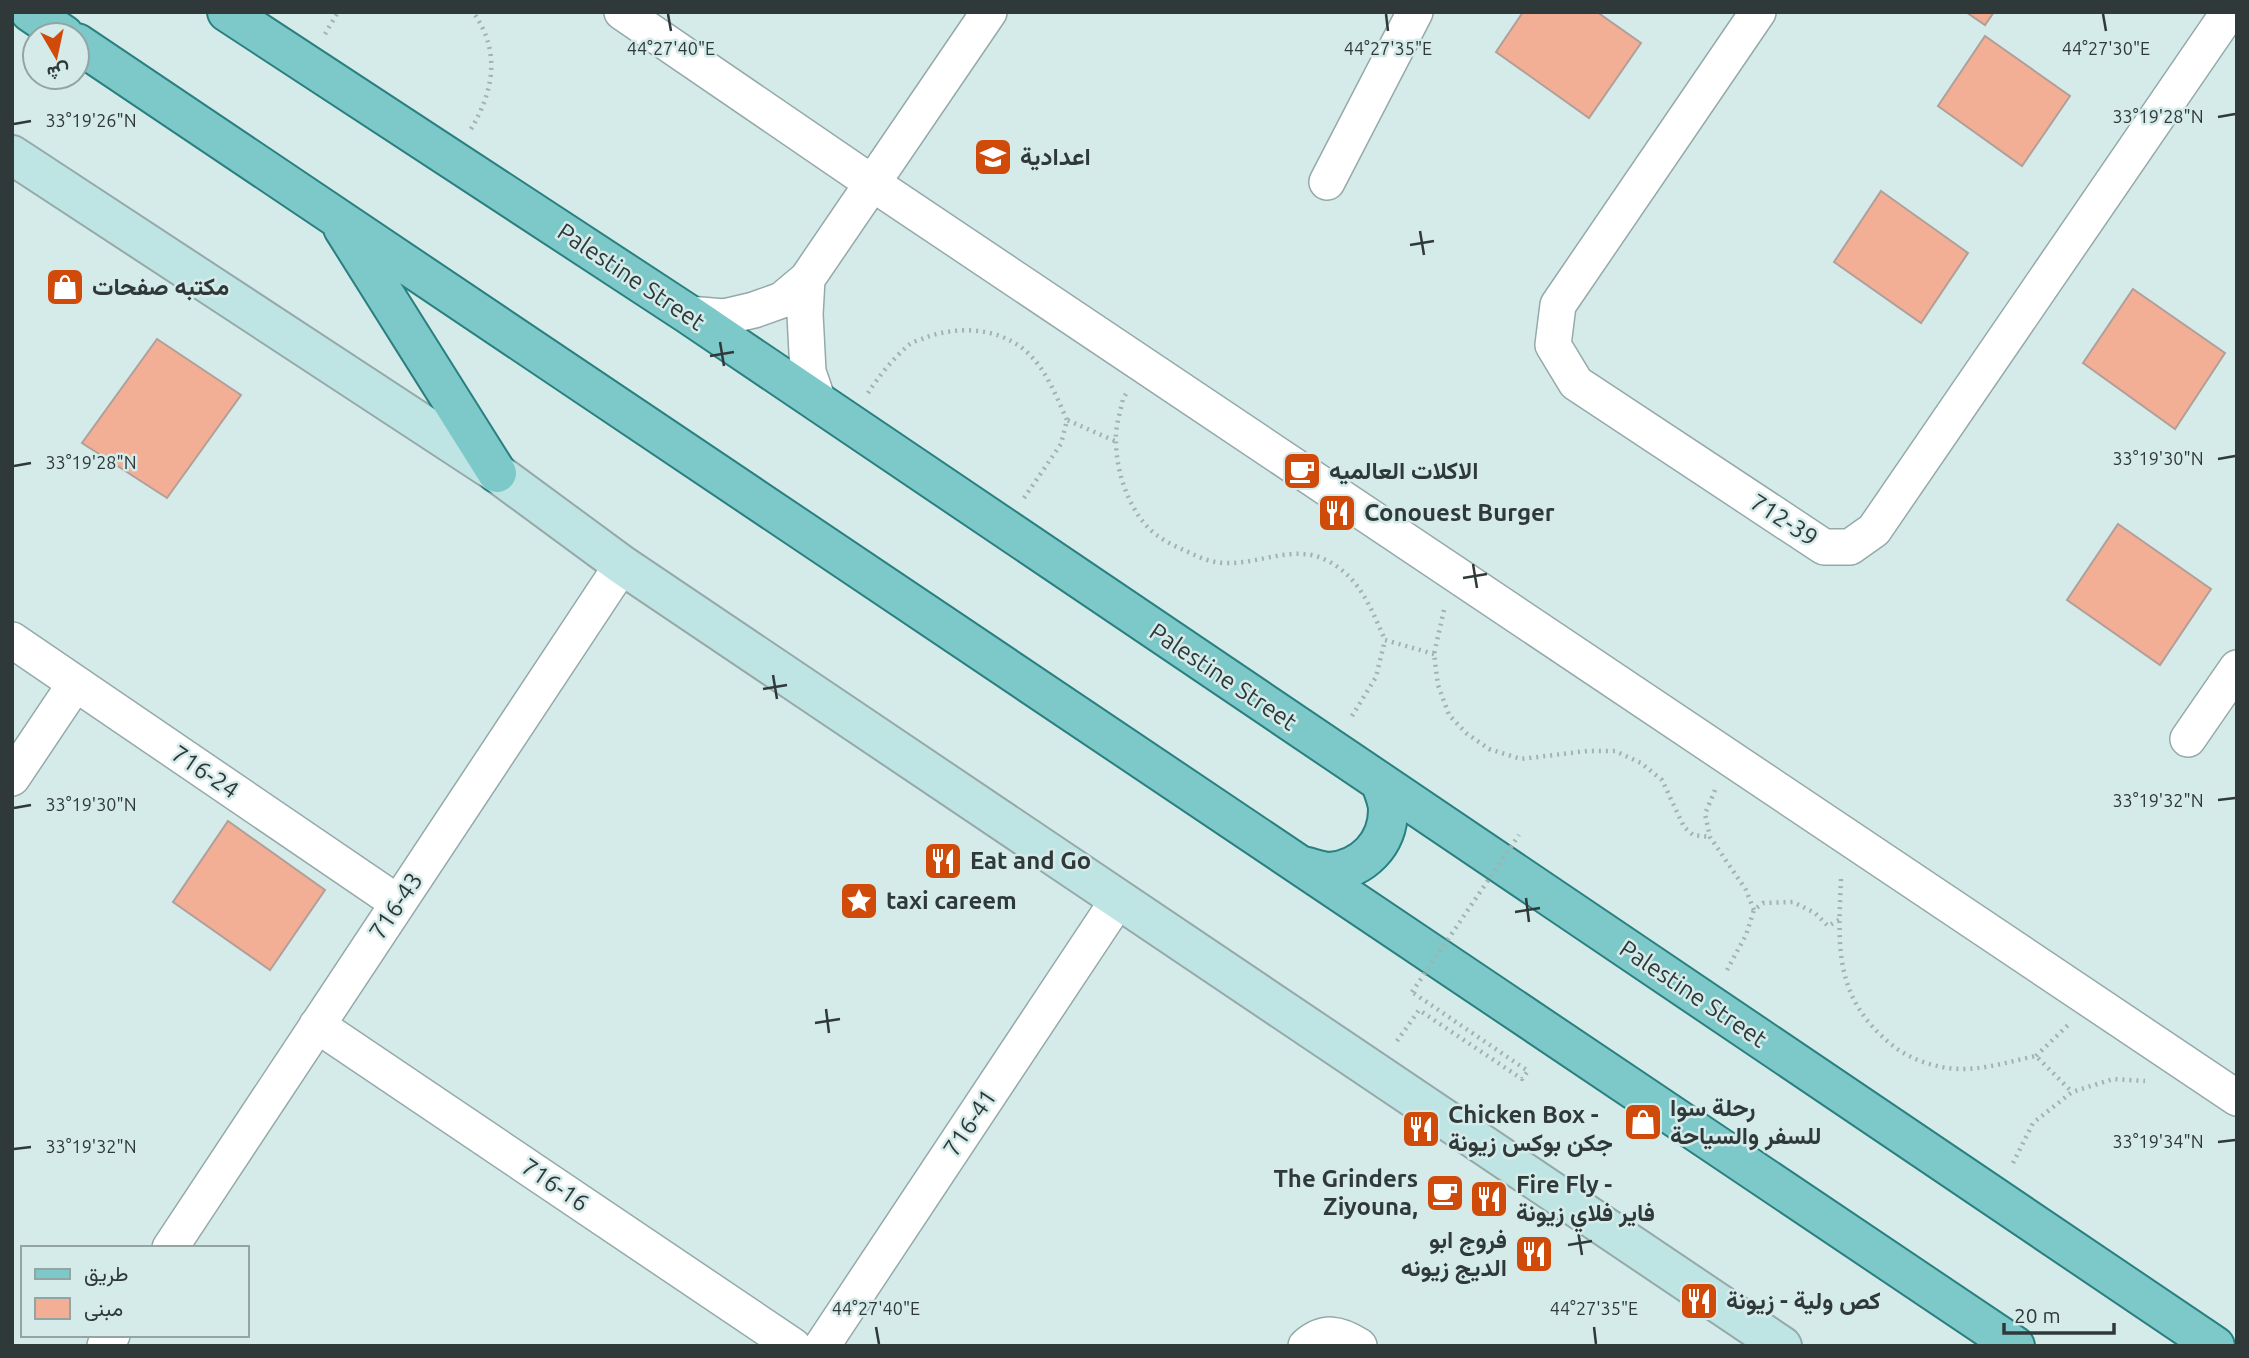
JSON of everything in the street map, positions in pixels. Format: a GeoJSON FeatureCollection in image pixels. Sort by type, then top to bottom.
{"type":"FeatureCollection","features":[{"type":"Feature","properties":{"kind":"main road","name":"Palestine Street"},"geometry":{"type":"LineString","coordinates":[[227,12],[688,314],[2215,1346]]}},
{"type":"Feature","properties":{"kind":"main road"},"geometry":{"type":"LineString","coordinates":[[91,52],[2015,1346]]}},
{"type":"Feature","properties":{"kind":"main road"},"geometry":{"type":"LineString","coordinates":[[334,215],[444,386],[496,473]]}},
{"type":"Feature","properties":{"kind":"main road"},"geometry":{"type":"LineString","coordinates":[[1303,866],[1327,872],[1352,868],[1373,853],[1386,832],[1388,808],[1381,784]]}},
{"type":"Feature","properties":{"kind":"street"},"geometry":{"type":"LineString","coordinates":[[622,12],[872,183],[2237,1098]]}},
{"type":"Feature","properties":{"kind":"street"},"geometry":{"type":"LineString","coordinates":[[688,314],[724,317],[754,310],[782,300],[807,279],[989,12]]}},
{"type":"Feature","properties":{"kind":"street"},"geometry":{"type":"LineString","coordinates":[[1327,182],[1415,12]]}},
{"type":"Feature","properties":{"kind":"street","name":"712-39"},"geometry":{"type":"LineString","coordinates":[[1758,12],[1558,305],[1553,345],[1576,383],[1824,547],[1850,547],[1874,530],[2229,12]]}},
{"type":"Feature","properties":{"kind":"street"},"geometry":{"type":"LineString","coordinates":[[12,155],[496,473],[622,565],[1782,1346]]}},
{"type":"Feature","properties":{"kind":"street"},"geometry":{"type":"LineString","coordinates":[[807,279],[805,314],[808,372],[834,414]]}},
{"type":"Feature","properties":{"kind":"street","name":"716-43"},"geometry":{"type":"LineString","coordinates":[[171,1246],[622,565]]}},
{"type":"Feature","properties":{"kind":"street","name":"716-24"},"geometry":{"type":"LineString","coordinates":[[12,640],[398,903]]}},
{"type":"Feature","properties":{"kind":"street"},"geometry":{"type":"LineString","coordinates":[[2188,739],[2237,668]]}},
{"type":"Feature","properties":{"kind":"street"},"geometry":{"type":"LineString","coordinates":[[12,778],[75,684]]}},
{"type":"Feature","properties":{"kind":"street","name":"716-41"},"geometry":{"type":"LineString","coordinates":[[822,1346],[1118,900]]}},
{"type":"Feature","properties":{"kind":"street","name":"716-16"},"geometry":{"type":"LineString","coordinates":[[317,1025],[793,1346]]}},
{"type":"Feature","properties":{"kind":"street"},"geometry":{"type":"LineString","coordinates":[[1306,1346],[1324,1335],[1345,1336],[1359,1346]]}},
{"type":"Feature","properties":{"kind":"path"},"geometry":{"type":"LineString","coordinates":[[452,159],[480,114],[491,77],[487,40],[481,23],[473,12]]}},
{"type":"Feature","properties":{"kind":"path"},"geometry":{"type":"LineString","coordinates":[[834,414],[879,377],[911,343],[937,334],[963,329],[989,332],[1030,355],[1047,378],[1067,420],[1061,444],[1004,529]]}},
{"type":"Feature","properties":{"kind":"path"},"geometry":{"type":"LineString","coordinates":[[1144,365],[1123,399],[1115,441],[1129,498],[1144,522],[1157,536],[1207,561],[1249,562],[1282,554],[1325,559],[1359,586],[1385,640],[1376,677],[1332,750]]}},
{"type":"Feature","properties":{"kind":"path"},"geometry":{"type":"LineString","coordinates":[[1067,420],[1115,441]]}},
{"type":"Feature","properties":{"kind":"path"},"geometry":{"type":"LineString","coordinates":[[1464,580],[1443,612],[1434,654],[1438,685],[1449,715],[1466,733],[1489,749],[1521,759],[1587,751],[1615,751],[1641,763],[1662,780],[1684,827],[1693,835],[1710,837]]}},
{"type":"Feature","properties":{"kind":"path"},"geometry":{"type":"LineString","coordinates":[[1385,640],[1434,654]]}},
{"type":"Feature","properties":{"kind":"path"},"geometry":{"type":"LineString","coordinates":[[1737,762],[1713,792],[1705,814],[1710,837],[1746,890],[1754,911]]}},
{"type":"Feature","properties":{"kind":"path"},"geometry":{"type":"LineString","coordinates":[[1419,1010],[1522,1079],[1528,1070],[1412,992],[1519,835]]}},
{"type":"Feature","properties":{"kind":"path"},"geometry":{"type":"LineString","coordinates":[[1841,879],[1840,953],[1846,984],[1859,1012],[1877,1033],[1903,1054],[1931,1064],[1959,1069],[1995,1067],[2036,1056],[2072,1092]]}},
{"type":"Feature","properties":{"kind":"path"},"geometry":{"type":"LineString","coordinates":[[1709,1004],[1746,934],[1754,911],[1763,903],[1793,902],[1815,913],[1828,926],[1839,920]]}},
{"type":"Feature","properties":{"kind":"path"},"geometry":{"type":"LineString","coordinates":[[1995,1198],[2034,1123],[2072,1092],[2113,1079],[2154,1082]]}},
{"type":"Feature","properties":{"kind":"building"},"geometry":{"type":"Polygon","coordinates":[[[1523,12],[1597,12],[1641,43],[1589,118],[1496,52],[1523,12]]]}},
{"type":"Feature","properties":{"kind":"building"},"geometry":{"type":"Polygon","coordinates":[[[1966,12],[1994,12],[1985,25],[1966,12]]]}},
{"type":"Feature","properties":{"kind":"building"},"geometry":{"type":"Polygon","coordinates":[[[1985,36],[2070,96],[2022,166],[1938,106],[1985,36]]]}},
{"type":"Feature","properties":{"kind":"building"},"geometry":{"type":"Polygon","coordinates":[[[1881,191],[1968,253],[1921,323],[1834,262],[1881,191]]]}},
{"type":"Feature","properties":{"kind":"building"},"geometry":{"type":"Polygon","coordinates":[[[2133,289],[2225,353],[2175,429],[2083,363],[2133,289]]]}},
{"type":"Feature","properties":{"kind":"building"},"geometry":{"type":"Polygon","coordinates":[[[157,339],[241,395],[167,498],[82,443],[157,339]]]}},
{"type":"Feature","properties":{"kind":"building"},"geometry":{"type":"Polygon","coordinates":[[[2118,524],[2211,589],[2160,665],[2067,600],[2118,524]]]}},
{"type":"Feature","properties":{"kind":"building"},"geometry":{"type":"Polygon","coordinates":[[[228,821],[325,890],[270,970],[173,902],[228,821]]]}},
{"type":"Feature","properties":{"kind":"place","name":"اعدادية"},"geometry":{"type":"Point","coordinates":[993,157]}},
{"type":"Feature","properties":{"kind":"place","name":"مكتبه صفحات"},"geometry":{"type":"Point","coordinates":[65,287]}},
{"type":"Feature","properties":{"kind":"place","name":"الاكلات العالميه"},"geometry":{"type":"Point","coordinates":[1302,471]}},
{"type":"Feature","properties":{"kind":"place","name":"Conouest Burger"},"geometry":{"type":"Point","coordinates":[1337,513]}},
{"type":"Feature","properties":{"kind":"place","name":"Eat and Go"},"geometry":{"type":"Point","coordinates":[943,861]}},
{"type":"Feature","properties":{"kind":"place","name":"taxi careem"},"geometry":{"type":"Point","coordinates":[859,901]}},
{"type":"Feature","properties":{"kind":"place","name":"رحلة سوا للسفر والسياحة"},"geometry":{"type":"Point","coordinates":[1643,1122]}},
{"type":"Feature","properties":{"kind":"place","name":"Chicken Box - جكن بوكس زيونة"},"geometry":{"type":"Point","coordinates":[1421,1129]}},
{"type":"Feature","properties":{"kind":"place","name":"The Grinders Ziyouna,"},"geometry":{"type":"Point","coordinates":[1445,1193]}},
{"type":"Feature","properties":{"kind":"place","name":"Fire Fly - فاير فلاي زيونة"},"geometry":{"type":"Point","coordinates":[1489,1199]}},
{"type":"Feature","properties":{"kind":"place","name":"فروج ابو الديج زيونه"},"geometry":{"type":"Point","coordinates":[1534,1254]}},
{"type":"Feature","properties":{"kind":"place","name":"كص ولية - زيونة"},"geometry":{"type":"Point","coordinates":[1699,1301]}}]}
